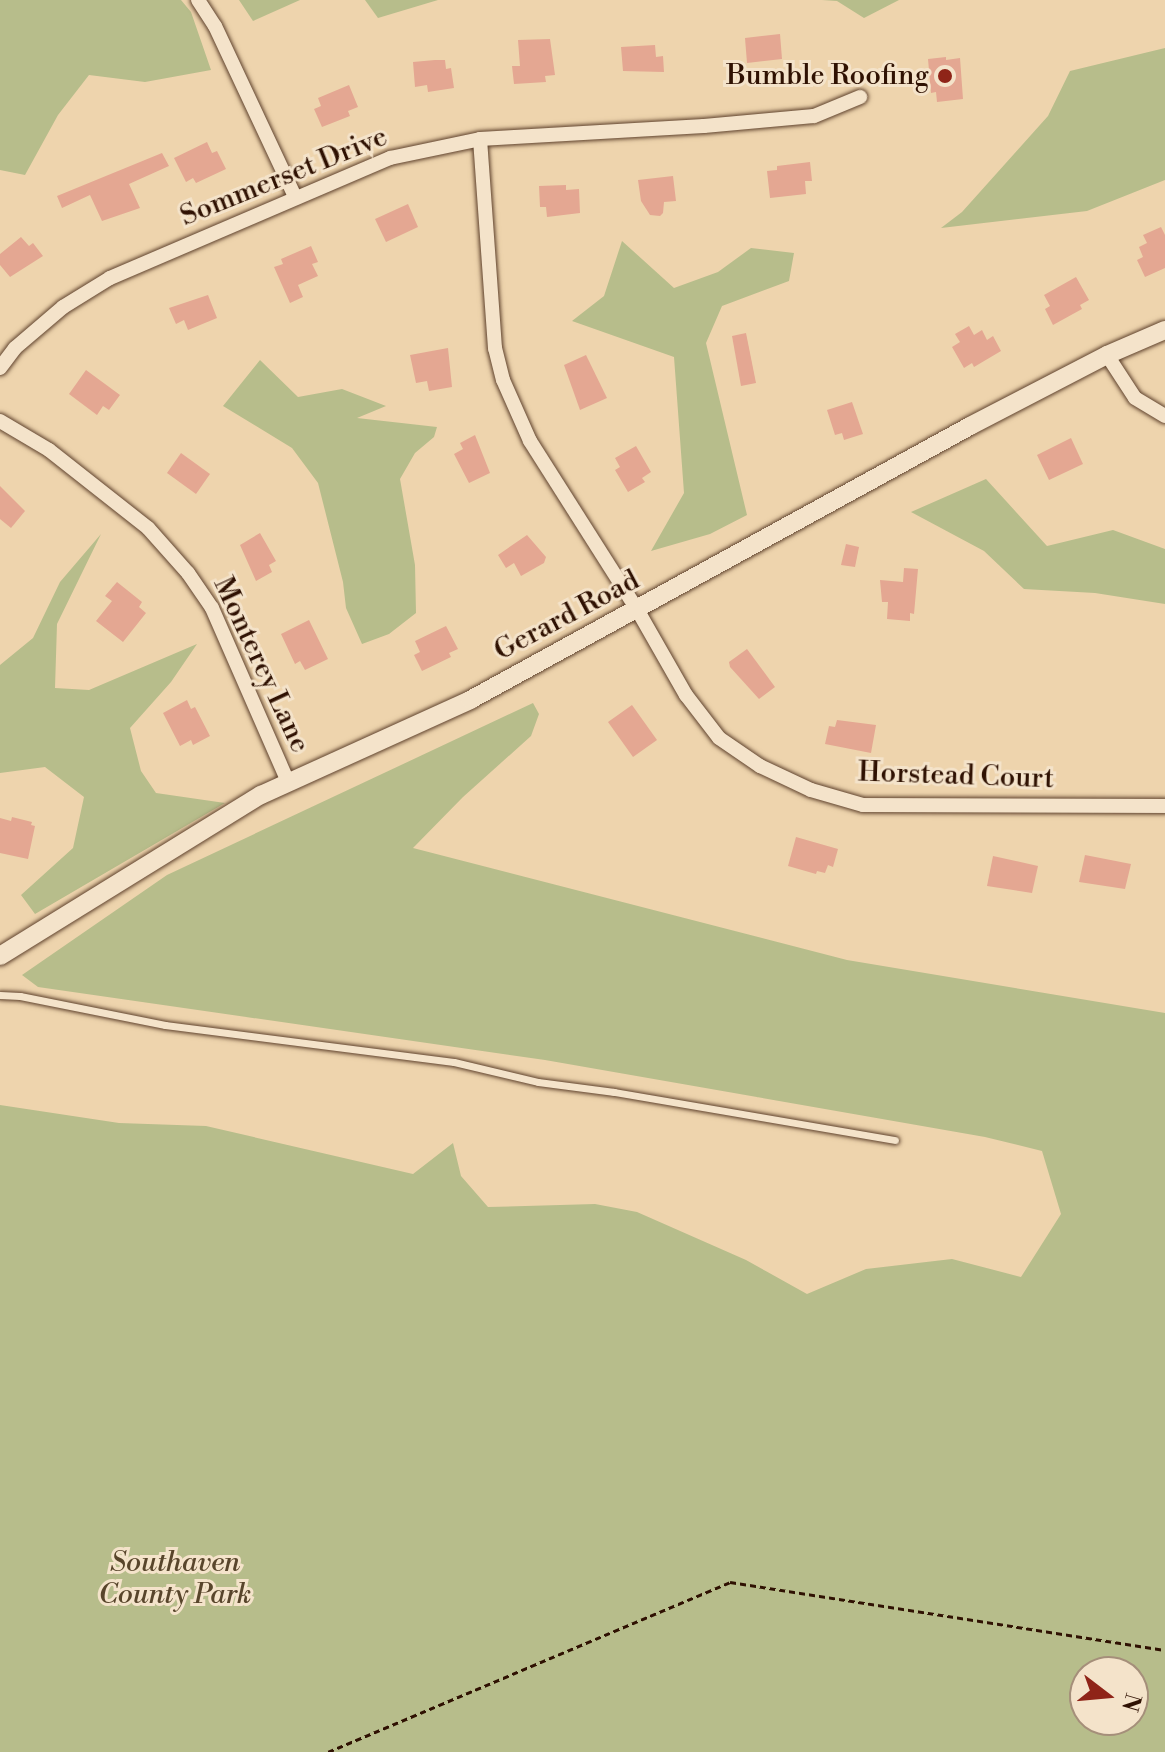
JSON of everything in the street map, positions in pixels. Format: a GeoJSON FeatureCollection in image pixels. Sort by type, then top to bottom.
{"type":"FeatureCollection","features":[{"type":"Feature","properties":{"kind":"street"},"geometry":{"type":"LineString","coordinates":[[198,0],[215,26],[295,197]]}},
{"type":"Feature","properties":{"kind":"street","name":"Sommerset Drive"},"geometry":{"type":"LineString","coordinates":[[0,368],[15,348],[63,307],[110,278],[390,158],[480,139],[704,126],[814,116],[860,97]]}},
{"type":"Feature","properties":{"kind":"street","name":"Horstead Court"},"geometry":{"type":"LineString","coordinates":[[480,139],[495,348],[503,380],[530,441],[638,611],[686,695],[719,738],[760,766],[811,790],[863,805],[1165,806]]}},
{"type":"Feature","properties":{"kind":"street","name":"Gerard Road"},"geometry":{"type":"LineString","coordinates":[[0,956],[248,803],[470,700],[638,611],[731,555],[1107,355],[1165,330]]}},
{"type":"Feature","properties":{"kind":"street"},"geometry":{"type":"LineString","coordinates":[[1107,355],[1135,398],[1165,416]]}},
{"type":"Feature","properties":{"kind":"street","name":"Monterey Lane"},"geometry":{"type":"LineString","coordinates":[[0,421],[49,450],[148,528],[188,573],[212,608],[288,782]]}},
{"type":"Feature","properties":{"kind":"lane"},"geometry":{"type":"LineString","coordinates":[[0,995],[20,996],[165,1025],[454,1062],[538,1082],[895,1140]]}},
{"type":"Feature","properties":{"kind":"path"},"geometry":{"type":"LineString","coordinates":[[328,1752],[730,1582],[1165,1650]]}},
{"type":"Feature","properties":{"kind":"green space"},"geometry":{"type":"Polygon","coordinates":[[[0,0],[181,0],[191,12],[211,70],[145,82],[89,75],[58,115],[25,175],[0,170],[0,0]]]}},
{"type":"Feature","properties":{"kind":"green space"},"geometry":{"type":"Polygon","coordinates":[[[239,0],[300,0],[253,21],[239,0]]]}},
{"type":"Feature","properties":{"kind":"green space"},"geometry":{"type":"Polygon","coordinates":[[[365,0],[438,0],[378,18],[365,0]]]}},
{"type":"Feature","properties":{"kind":"green space"},"geometry":{"type":"Polygon","coordinates":[[[822,0],[899,0],[864,18],[837,1],[822,0]]]}},
{"type":"Feature","properties":{"kind":"green space"},"geometry":{"type":"Polygon","coordinates":[[[1165,48],[1165,180],[1087,211],[941,228],[962,212],[1048,116],[1070,71],[1165,48]]]}},
{"type":"Feature","properties":{"kind":"green space"},"geometry":{"type":"Polygon","coordinates":[[[622,241],[674,288],[718,272],[751,248],[794,253],[789,281],[722,306],[706,343],[747,515],[710,534],[651,551],[684,493],[674,357],[572,321],[604,296],[622,241]]]}},
{"type":"Feature","properties":{"kind":"green space"},"geometry":{"type":"Polygon","coordinates":[[[260,360],[298,397],[342,389],[386,406],[357,418],[437,427],[434,437],[415,453],[400,479],[415,565],[416,613],[389,634],[362,644],[346,608],[343,582],[318,483],[292,448],[223,406],[260,360]]]}},
{"type":"Feature","properties":{"kind":"green space"},"geometry":{"type":"Polygon","coordinates":[[[986,479],[1047,546],[1113,530],[1165,549],[1165,604],[1095,593],[1024,589],[984,551],[911,512],[986,479]]]}},
{"type":"Feature","properties":{"kind":"green space"},"geometry":{"type":"Polygon","coordinates":[[[101,534],[57,624],[55,688],[89,690],[197,644],[171,682],[130,728],[141,771],[156,793],[225,803],[35,914],[21,895],[73,848],[84,797],[45,767],[0,773],[0,665],[33,638],[60,582],[101,534]]]}},
{"type":"Feature","properties":{"kind":"green space","name":"Southaven County Park"},"geometry":{"type":"Polygon","coordinates":[[[533,703],[539,714],[531,736],[463,797],[413,848],[847,960],[1165,1013],[1165,1752],[0,1752],[0,1105],[119,1123],[206,1126],[413,1174],[453,1143],[461,1176],[488,1207],[595,1204],[637,1212],[746,1260],[807,1294],[866,1269],[952,1259],[1021,1277],[1061,1214],[1042,1151],[985,1137],[545,1060],[38,987],[22,975],[167,875],[533,703]]]}},
{"type":"Feature","properties":{"kind":"building"},"geometry":{"type":"Polygon","coordinates":[[[780,34],[782,59],[747,63],[745,38],[780,34]]]}},
{"type":"Feature","properties":{"kind":"building"},"geometry":{"type":"Polygon","coordinates":[[[550,39],[555,75],[545,76],[546,82],[514,84],[512,66],[520,66],[518,40],[550,39]]]}},
{"type":"Feature","properties":{"kind":"building"},"geometry":{"type":"Polygon","coordinates":[[[655,45],[656,57],[663,56],[664,72],[623,71],[621,47],[655,45]]]}},
{"type":"Feature","properties":{"kind":"building","name":"Bumble Roofing"},"geometry":{"type":"Polygon","coordinates":[[[946,57],[946,60],[960,58],[963,99],[937,102],[936,92],[931,93],[928,59],[946,57]]]}},
{"type":"Feature","properties":{"kind":"building"},"geometry":{"type":"Polygon","coordinates":[[[445,60],[446,69],[451,68],[454,88],[428,92],[427,85],[415,87],[413,62],[445,60]]]}},
{"type":"Feature","properties":{"kind":"building"},"geometry":{"type":"Polygon","coordinates":[[[349,85],[358,107],[348,111],[350,116],[322,127],[314,109],[321,106],[318,98],[349,85]]]}},
{"type":"Feature","properties":{"kind":"building"},"geometry":{"type":"Polygon","coordinates":[[[207,142],[212,153],[217,151],[226,169],[196,183],[193,178],[186,182],[174,158],[207,142]]]}},
{"type":"Feature","properties":{"kind":"building"},"geometry":{"type":"Polygon","coordinates":[[[162,153],[169,166],[129,184],[140,208],[102,221],[90,195],[62,208],[57,196],[162,153]]]}},
{"type":"Feature","properties":{"kind":"building"},"geometry":{"type":"Polygon","coordinates":[[[810,162],[812,181],[805,181],[806,194],[770,198],[767,171],[777,170],[777,166],[810,162]]]}},
{"type":"Feature","properties":{"kind":"building"},"geometry":{"type":"Polygon","coordinates":[[[673,176],[676,201],[664,202],[660,216],[650,215],[641,201],[638,180],[673,176]]]}},
{"type":"Feature","properties":{"kind":"building"},"geometry":{"type":"Polygon","coordinates":[[[566,185],[566,190],[579,189],[580,213],[547,217],[546,207],[540,207],[539,186],[566,185]]]}},
{"type":"Feature","properties":{"kind":"building"},"geometry":{"type":"Polygon","coordinates":[[[408,204],[418,227],[386,242],[375,219],[408,204]]]}},
{"type":"Feature","properties":{"kind":"building"},"geometry":{"type":"Polygon","coordinates":[[[1161,227],[1165,235],[1165,268],[1145,277],[1137,260],[1143,257],[1139,247],[1147,243],[1143,235],[1161,227]]]}},
{"type":"Feature","properties":{"kind":"building"},"geometry":{"type":"Polygon","coordinates":[[[21,237],[29,246],[33,243],[43,256],[10,277],[0,265],[0,254],[21,237]]]}},
{"type":"Feature","properties":{"kind":"building"},"geometry":{"type":"Polygon","coordinates":[[[311,246],[318,262],[312,264],[318,276],[298,285],[303,297],[290,303],[274,267],[283,264],[281,259],[311,246]]]}},
{"type":"Feature","properties":{"kind":"building"},"geometry":{"type":"Polygon","coordinates":[[[1076,277],[1089,300],[1080,305],[1082,309],[1053,325],[1045,309],[1050,306],[1044,295],[1076,277]]]}},
{"type":"Feature","properties":{"kind":"building"},"geometry":{"type":"Polygon","coordinates":[[[208,295],[217,318],[188,330],[184,320],[176,324],[169,308],[208,295]]]}},
{"type":"Feature","properties":{"kind":"building"},"geometry":{"type":"Polygon","coordinates":[[[969,326],[974,335],[982,330],[987,340],[993,336],[1001,351],[974,367],[972,363],[964,368],[952,347],[960,342],[955,334],[969,326]]]}},
{"type":"Feature","properties":{"kind":"building"},"geometry":{"type":"Polygon","coordinates":[[[746,333],[756,383],[741,386],[732,336],[746,333]]]}},
{"type":"Feature","properties":{"kind":"building"},"geometry":{"type":"Polygon","coordinates":[[[448,348],[452,387],[429,391],[427,381],[416,383],[410,355],[448,348]]]}},
{"type":"Feature","properties":{"kind":"building"},"geometry":{"type":"Polygon","coordinates":[[[586,355],[607,398],[580,410],[564,365],[586,355]]]}},
{"type":"Feature","properties":{"kind":"building"},"geometry":{"type":"Polygon","coordinates":[[[86,370],[120,395],[109,410],[103,406],[97,415],[69,394],[86,370]]]}},
{"type":"Feature","properties":{"kind":"building"},"geometry":{"type":"Polygon","coordinates":[[[852,402],[863,434],[844,440],[842,433],[835,435],[827,410],[852,402]]]}},
{"type":"Feature","properties":{"kind":"building"},"geometry":{"type":"Polygon","coordinates":[[[475,435],[490,473],[469,483],[454,454],[463,449],[460,443],[475,435]]]}},
{"type":"Feature","properties":{"kind":"building"},"geometry":{"type":"Polygon","coordinates":[[[1071,438],[1083,464],[1049,480],[1037,455],[1071,438]]]}},
{"type":"Feature","properties":{"kind":"building"},"geometry":{"type":"Polygon","coordinates":[[[636,446],[651,472],[642,478],[645,482],[628,492],[615,470],[620,467],[615,458],[636,446]]]}},
{"type":"Feature","properties":{"kind":"building"},"geometry":{"type":"Polygon","coordinates":[[[181,453],[210,474],[196,494],[167,473],[181,453]]]}},
{"type":"Feature","properties":{"kind":"building"},"geometry":{"type":"Polygon","coordinates":[[[0,486],[25,511],[11,528],[0,519],[0,486]]]}},
{"type":"Feature","properties":{"kind":"building"},"geometry":{"type":"Polygon","coordinates":[[[260,533],[276,561],[269,565],[272,572],[256,581],[240,545],[260,533]]]}},
{"type":"Feature","properties":{"kind":"building"},"geometry":{"type":"Polygon","coordinates":[[[527,535],[546,557],[544,563],[521,576],[514,563],[506,568],[498,555],[527,535]]]}},
{"type":"Feature","properties":{"kind":"building"},"geometry":{"type":"Polygon","coordinates":[[[846,544],[859,547],[855,567],[841,565],[846,544]]]}},
{"type":"Feature","properties":{"kind":"building"},"geometry":{"type":"Polygon","coordinates":[[[904,568],[918,569],[914,614],[910,613],[910,621],[887,619],[888,602],[882,602],[880,580],[903,582],[904,568]]]}},
{"type":"Feature","properties":{"kind":"building"},"geometry":{"type":"Polygon","coordinates":[[[117,582],[142,602],[139,607],[146,613],[123,642],[96,621],[112,601],[105,596],[117,582]]]}},
{"type":"Feature","properties":{"kind":"building"},"geometry":{"type":"Polygon","coordinates":[[[309,620],[328,659],[305,670],[300,661],[295,664],[281,634],[309,620]]]}},
{"type":"Feature","properties":{"kind":"building"},"geometry":{"type":"Polygon","coordinates":[[[446,626],[458,649],[449,653],[451,657],[422,671],[414,655],[420,652],[415,641],[446,626]]]}},
{"type":"Feature","properties":{"kind":"building"},"geometry":{"type":"Polygon","coordinates":[[[747,649],[775,687],[759,699],[730,667],[729,662],[747,649]]]}},
{"type":"Feature","properties":{"kind":"building"},"geometry":{"type":"Polygon","coordinates":[[[187,700],[191,709],[195,707],[210,736],[193,745],[191,740],[180,746],[163,713],[187,700]]]}},
{"type":"Feature","properties":{"kind":"building"},"geometry":{"type":"Polygon","coordinates":[[[632,705],[657,740],[633,757],[608,722],[632,705]]]}},
{"type":"Feature","properties":{"kind":"building"},"geometry":{"type":"Polygon","coordinates":[[[837,720],[876,725],[871,753],[825,744],[829,726],[835,727],[837,720]]]}},
{"type":"Feature","properties":{"kind":"building"},"geometry":{"type":"Polygon","coordinates":[[[12,817],[32,822],[31,825],[35,826],[28,859],[0,853],[0,818],[11,821],[12,817]]]}},
{"type":"Feature","properties":{"kind":"building"},"geometry":{"type":"Polygon","coordinates":[[[796,837],[838,849],[833,867],[828,865],[825,873],[817,871],[816,874],[788,866],[796,837]]]}},
{"type":"Feature","properties":{"kind":"building"},"geometry":{"type":"Polygon","coordinates":[[[1085,855],[1131,864],[1125,889],[1079,882],[1085,855]]]}},
{"type":"Feature","properties":{"kind":"building"},"geometry":{"type":"Polygon","coordinates":[[[993,856],[1038,866],[1032,893],[987,886],[993,856]]]}},
{"type":"Feature","properties":{"kind":"place","name":"Bumble Roofing"},"geometry":{"type":"Point","coordinates":[945,76]}}]}
